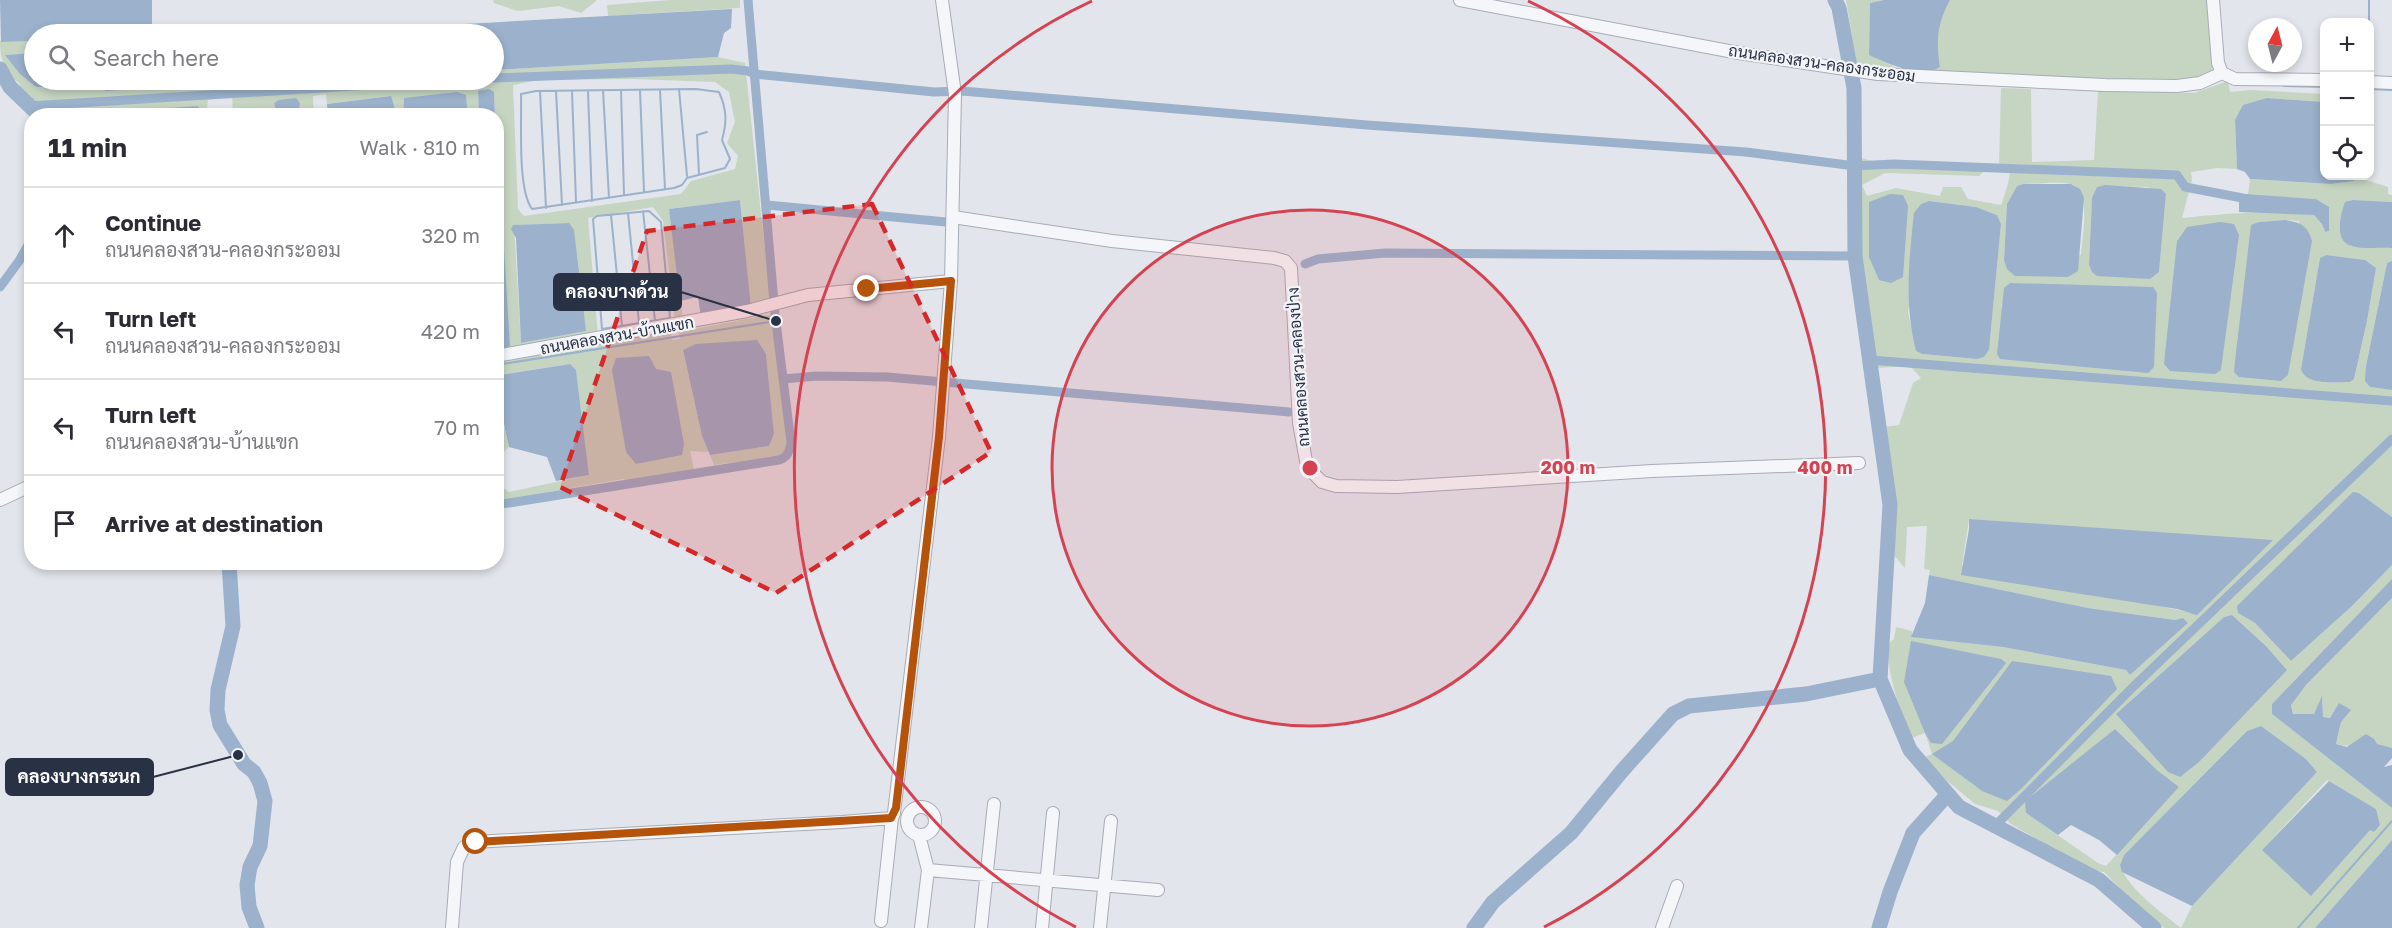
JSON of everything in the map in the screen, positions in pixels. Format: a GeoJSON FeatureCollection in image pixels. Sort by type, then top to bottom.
{"type":"FeatureCollection","features":[{"type":"Feature","properties":{"kind":"street"},"geometry":{"type":"LineString","coordinates":[[881,921],[936,459],[951,281],[955,79],[942,0]]}},
{"type":"Feature","properties":{"kind":"street","name":"ถนนคลองสวน-คลองกระออม"},"geometry":{"type":"LineString","coordinates":[[1460,0],[1738,53],[1878,74],[2105,85],[2177,86],[2200,83],[2222,73]]}},
{"type":"Feature","properties":{"kind":"street"},"geometry":{"type":"LineString","coordinates":[[2213,0],[2218,63],[2222,73],[2235,79],[2320,80]]}},
{"type":"Feature","properties":{"kind":"street"},"geometry":{"type":"LineString","coordinates":[[2374,82],[2392,83]]}},
{"type":"Feature","properties":{"kind":"street","name":"ถนนคลองสวน-คลองป่าง"},"geometry":{"type":"LineString","coordinates":[[953,217],[1112,241],[1285,261],[1291,268],[1299,423],[1304,453],[1310,470],[1315,476],[1322,482],[1336,486],[1462,485],[1652,471],[1859,463]]}},
{"type":"Feature","properties":{"kind":"street","name":"ถนนคลองสวน-บ้านแขก"},"geometry":{"type":"LineString","coordinates":[[504,355],[762,307],[786,299],[951,281]]}},
{"type":"Feature","properties":{"kind":"street"},"geometry":{"type":"LineString","coordinates":[[0,500],[24,489]]}},
{"type":"Feature","properties":{"kind":"street"},"geometry":{"type":"LineString","coordinates":[[981,928],[994,804]]}},
{"type":"Feature","properties":{"kind":"street"},"geometry":{"type":"LineString","coordinates":[[919,807],[928,808],[935,818],[934,826],[928,833],[919,835],[909,830],[906,819],[910,811],[919,807]]}},
{"type":"Feature","properties":{"kind":"street"},"geometry":{"type":"LineString","coordinates":[[1042,928],[1053,813]]}},
{"type":"Feature","properties":{"kind":"street"},"geometry":{"type":"LineString","coordinates":[[452,928],[457,862],[464,847],[476,842],[893,816],[906,819]]}},
{"type":"Feature","properties":{"kind":"street"},"geometry":{"type":"LineString","coordinates":[[1100,928],[1111,821]]}},
{"type":"Feature","properties":{"kind":"street"},"geometry":{"type":"LineString","coordinates":[[919,835],[928,870],[921,928]]}},
{"type":"Feature","properties":{"kind":"street"},"geometry":{"type":"LineString","coordinates":[[928,870],[987,877],[1158,890]]}},
{"type":"Feature","properties":{"kind":"street"},"geometry":{"type":"LineString","coordinates":[[1662,928],[1677,886]]}},
{"type":"Feature","properties":{"kind":"highlighted area"},"geometry":{"type":"Polygon","coordinates":[[[872,204],[991,452],[776,593],[560,487],[647,231],[872,204]]]}},
{"type":"Feature","properties":{"kind":"green space"},"geometry":{"type":"Polygon","coordinates":[[[493,0],[596,1],[581,13],[559,6],[518,11],[494,3],[493,0]]]}},
{"type":"Feature","properties":{"kind":"green space"},"geometry":{"type":"Polygon","coordinates":[[[670,0],[740,0],[740,8],[608,16],[607,5],[670,0]]]}},
{"type":"Feature","properties":{"kind":"green space"},"geometry":{"type":"Polygon","coordinates":[[[1846,0],[1884,0],[1870,3],[1869,54],[1897,68],[1857,65],[1846,0]]]}},
{"type":"Feature","properties":{"kind":"green space"},"geometry":{"type":"Polygon","coordinates":[[[1950,0],[2210,0],[2214,68],[2208,74],[2192,79],[2086,80],[1934,71],[1940,67],[1939,33],[1942,17],[1950,0]]]}},
{"type":"Feature","properties":{"kind":"green space"},"geometry":{"type":"Polygon","coordinates":[[[0,40],[2,42],[24,41],[24,54],[6,55],[24,74],[24,90],[106,91],[504,90],[504,69],[718,57],[745,63],[770,298],[751,307],[740,200],[669,209],[683,320],[675,322],[663,221],[653,207],[588,218],[598,336],[504,353],[504,108],[495,108],[494,92],[478,91],[479,108],[467,108],[466,95],[404,98],[403,108],[394,108],[390,96],[327,104],[326,94],[313,96],[314,108],[300,108],[300,103],[274,103],[275,108],[233,108],[232,96],[208,100],[207,108],[198,106],[38,108],[19,91],[20,84],[7,70],[2,59],[0,40]],[[634,79],[538,80],[513,85],[518,209],[524,216],[681,194],[691,181],[735,169],[738,156],[727,143],[735,122],[729,92],[715,82],[634,79]],[[569,223],[514,225],[521,343],[586,331],[569,223]]]}},
{"type":"Feature","properties":{"kind":"green space"},"geometry":{"type":"Polygon","coordinates":[[[2228,81],[2230,92],[2251,90],[2320,94],[2320,102],[2267,98],[2235,120],[2237,169],[2217,168],[2191,172],[2192,180],[2182,218],[2248,213],[2314,215],[2322,224],[2325,232],[2329,231],[2329,207],[2316,199],[2248,195],[2250,179],[2331,184],[2366,180],[2388,187],[2388,194],[2392,195],[2392,202],[2353,200],[2350,246],[2392,248],[2392,261],[2387,263],[2366,366],[2370,387],[2392,390],[2392,517],[2359,493],[2238,613],[2255,623],[2291,661],[2352,606],[2392,565],[2392,580],[2272,704],[2272,714],[2392,808],[2392,840],[2315,928],[2181,928],[2164,928],[2134,903],[2104,872],[2091,871],[2011,824],[1998,811],[1975,804],[1923,758],[1932,754],[1925,733],[1912,738],[1902,715],[1892,681],[1887,645],[1894,639],[1896,627],[1912,631],[1912,637],[2003,647],[2126,670],[2130,675],[2188,623],[2183,618],[2175,620],[2088,608],[1929,575],[1930,570],[1924,569],[1927,526],[1907,527],[1905,568],[1892,553],[1891,490],[1883,427],[1899,425],[1913,383],[1921,378],[1910,366],[1877,368],[1866,317],[1859,264],[1857,210],[1861,158],[1873,161],[1992,164],[1979,176],[1885,173],[1862,185],[1867,196],[1896,188],[1940,196],[1943,187],[1961,187],[1968,199],[2001,205],[2010,173],[2177,179],[2177,172],[1999,165],[2001,88],[2031,89],[2032,162],[2094,160],[2098,91],[2194,93],[2228,81]],[[2065,183],[2017,186],[2007,205],[2004,260],[2081,255],[2084,204],[2078,188],[2065,183]],[[2100,186],[2092,198],[2089,265],[2092,272],[2150,279],[2159,272],[2166,194],[2147,187],[2100,186]],[[1929,201],[1908,312],[1916,351],[1922,354],[1977,359],[1984,357],[1989,350],[2001,224],[1997,215],[1976,207],[1929,201]],[[2299,221],[2259,222],[2288,375],[2299,221]],[[2326,255],[2320,258],[2301,369],[2308,378],[2315,381],[2350,382],[2354,379],[2376,268],[2365,260],[2326,255]],[[2010,283],[2001,307],[2049,285],[2010,283]],[[1969,519],[1962,565],[2197,614],[2085,528],[1969,519]],[[2232,615],[2224,617],[2116,714],[2287,670],[2266,646],[2232,615]],[[2261,726],[2247,731],[2124,855],[2120,865],[2124,874],[2146,900],[2181,928],[2192,906],[2317,772],[2306,759],[2261,726]],[[2115,729],[2026,813],[2098,863],[2106,866],[2179,787],[2157,770],[2115,729]],[[1953,741],[1933,754],[1982,791],[1953,741]],[[2327,780],[2262,850],[2370,830],[2376,809],[2327,780]]]}},
{"type":"Feature","properties":{"kind":"green space"},"geometry":{"type":"Polygon","coordinates":[[[772,314],[787,449],[780,456],[714,465],[710,455],[769,446],[774,435],[766,354],[683,350],[702,436],[709,452],[690,451],[694,469],[670,475],[628,481],[623,479],[504,500],[504,488],[509,492],[589,475],[576,370],[569,364],[504,375],[504,360],[671,333],[672,340],[680,339],[679,332],[772,314]]]}},
{"type":"Feature","properties":{"kind":"green space"},"geometry":{"type":"Polygon","coordinates":[[[504,425],[509,447],[504,452],[504,425]]]}},
{"type":"Feature","properties":{"kind":"green space"},"geometry":{"type":"Polygon","coordinates":[[[2392,598],[2392,748],[2336,744],[2341,722],[2339,704],[2331,718],[2323,717],[2322,698],[2314,714],[2293,714],[2291,704],[2306,685],[2392,598]]]}},
{"type":"Feature","properties":{"kind":"water"},"geometry":{"type":"Polygon","coordinates":[[[0,0],[152,0],[152,24],[24,24],[24,41],[1,42],[0,0]]]}},
{"type":"Feature","properties":{"kind":"water"},"geometry":{"type":"Polygon","coordinates":[[[1884,0],[1950,0],[1942,17],[1939,33],[1940,67],[1933,71],[1914,71],[1869,55],[1870,3],[1884,0]]]}},
{"type":"Feature","properties":{"kind":"water"},"geometry":{"type":"Polygon","coordinates":[[[732,9],[731,28],[724,33],[718,57],[504,69],[504,24],[464,24],[732,9]]]}},
{"type":"Feature","properties":{"kind":"water"},"geometry":{"type":"Polygon","coordinates":[[[24,54],[24,77],[20,74],[5,55],[24,54]]]}},
{"type":"Feature","properties":{"kind":"water"},"geometry":{"type":"Polygon","coordinates":[[[478,91],[494,92],[495,108],[479,108],[478,91]]]}},
{"type":"Feature","properties":{"kind":"water"},"geometry":{"type":"Polygon","coordinates":[[[457,92],[466,95],[467,108],[403,108],[404,98],[457,92]]]}},
{"type":"Feature","properties":{"kind":"water"},"geometry":{"type":"Polygon","coordinates":[[[391,96],[395,108],[327,108],[327,104],[391,96]]]}},
{"type":"Feature","properties":{"kind":"water"},"geometry":{"type":"Polygon","coordinates":[[[296,98],[300,103],[300,108],[275,108],[274,103],[279,100],[296,98]]]}},
{"type":"Feature","properties":{"kind":"water"},"geometry":{"type":"Polygon","coordinates":[[[2267,98],[2320,102],[2320,180],[2354,181],[2331,184],[2250,179],[2245,172],[2237,169],[2235,120],[2243,105],[2267,98]]]}},
{"type":"Feature","properties":{"kind":"water"},"geometry":{"type":"Polygon","coordinates":[[[198,106],[199,108],[165,108],[198,106]]]}},
{"type":"Feature","properties":{"kind":"water"},"geometry":{"type":"Polygon","coordinates":[[[2071,184],[2080,189],[2084,198],[2078,271],[2068,277],[2015,276],[2007,269],[2004,260],[2007,204],[2017,186],[2071,184]]]}},
{"type":"Feature","properties":{"kind":"water"},"geometry":{"type":"Polygon","coordinates":[[[2105,185],[2161,189],[2166,194],[2159,272],[2150,279],[2097,276],[2092,272],[2089,265],[2092,198],[2097,187],[2105,185]]]}},
{"type":"Feature","properties":{"kind":"water"},"geometry":{"type":"Polygon","coordinates":[[[1890,194],[1903,195],[1908,206],[1903,277],[1891,283],[1879,280],[1869,257],[1869,202],[1890,194]]]}},
{"type":"Feature","properties":{"kind":"water"},"geometry":{"type":"Polygon","coordinates":[[[2243,194],[2316,199],[2329,207],[2329,231],[2325,232],[2322,224],[2314,215],[2239,212],[2239,201],[2243,194]]]}},
{"type":"Feature","properties":{"kind":"water"},"geometry":{"type":"Polygon","coordinates":[[[740,200],[751,307],[701,317],[698,297],[680,301],[669,209],[740,200]]]}},
{"type":"Feature","properties":{"kind":"water"},"geometry":{"type":"Polygon","coordinates":[[[2353,200],[2392,202],[2392,248],[2359,247],[2344,242],[2340,232],[2342,213],[2345,202],[2353,200]]]}},
{"type":"Feature","properties":{"kind":"water"},"geometry":{"type":"Polygon","coordinates":[[[1929,201],[1976,207],[1997,215],[2001,224],[1989,350],[1984,357],[1977,359],[1922,354],[1916,351],[1909,299],[1914,213],[1921,204],[1929,201]]]}},
{"type":"Feature","properties":{"kind":"water"},"geometry":{"type":"Polygon","coordinates":[[[2285,220],[2303,226],[2312,241],[2288,375],[2281,381],[2239,377],[2234,372],[2251,225],[2259,222],[2285,220]]]}},
{"type":"Feature","properties":{"kind":"water"},"geometry":{"type":"Polygon","coordinates":[[[2220,222],[2234,224],[2239,235],[2221,370],[2215,374],[2170,371],[2164,364],[2177,241],[2187,227],[2220,222]]]}},
{"type":"Feature","properties":{"kind":"water"},"geometry":{"type":"Polygon","coordinates":[[[569,223],[574,230],[586,331],[521,343],[516,238],[511,229],[513,225],[569,223]]]}},
{"type":"Feature","properties":{"kind":"water"},"geometry":{"type":"Polygon","coordinates":[[[504,248],[510,346],[504,348],[504,248]]]}},
{"type":"Feature","properties":{"kind":"water"},"geometry":{"type":"Polygon","coordinates":[[[2326,255],[2365,260],[2376,268],[2354,379],[2350,382],[2315,381],[2308,378],[2301,369],[2320,258],[2326,255]]]}},
{"type":"Feature","properties":{"kind":"water"},"geometry":{"type":"Polygon","coordinates":[[[2392,261],[2392,390],[2370,387],[2365,381],[2387,263],[2392,261]]]}},
{"type":"Feature","properties":{"kind":"water"},"geometry":{"type":"Polygon","coordinates":[[[2010,283],[2153,287],[2157,293],[2154,367],[2148,373],[2000,359],[1997,354],[2004,288],[2010,283]]]}},
{"type":"Feature","properties":{"kind":"water"},"geometry":{"type":"Polygon","coordinates":[[[757,340],[766,354],[774,434],[769,446],[710,455],[702,436],[683,350],[696,344],[757,340]]]}},
{"type":"Feature","properties":{"kind":"water"},"geometry":{"type":"Polygon","coordinates":[[[649,356],[656,369],[671,372],[684,444],[682,455],[636,464],[626,452],[612,370],[616,358],[649,356]]]}},
{"type":"Feature","properties":{"kind":"water"},"geometry":{"type":"Polygon","coordinates":[[[570,364],[576,370],[589,475],[556,481],[547,457],[509,447],[504,424],[504,374],[570,364]]]}},
{"type":"Feature","properties":{"kind":"water"},"geometry":{"type":"Polygon","coordinates":[[[2353,492],[2359,493],[2392,517],[2392,565],[2352,606],[2291,661],[2255,623],[2238,613],[2237,606],[2353,492]]]}},
{"type":"Feature","properties":{"kind":"water"},"geometry":{"type":"Polygon","coordinates":[[[1969,519],[2273,540],[2197,615],[2177,609],[1961,575],[1969,519]]]}},
{"type":"Feature","properties":{"kind":"water"},"geometry":{"type":"Polygon","coordinates":[[[1929,575],[2088,608],[2175,620],[2183,618],[2188,623],[2130,675],[2126,670],[2003,647],[1911,637],[1925,603],[1929,575]]]}},
{"type":"Feature","properties":{"kind":"water"},"geometry":{"type":"Polygon","coordinates":[[[2392,579],[2392,598],[2306,685],[2291,705],[2293,714],[2314,714],[2322,696],[2323,717],[2330,718],[2339,703],[2351,710],[2341,722],[2336,744],[2347,747],[2366,734],[2377,744],[2392,748],[2392,758],[2384,767],[2392,765],[2392,808],[2272,714],[2272,704],[2392,579]]]}},
{"type":"Feature","properties":{"kind":"water"},"geometry":{"type":"Polygon","coordinates":[[[2232,615],[2266,646],[2287,670],[2199,762],[2180,777],[2168,772],[2116,714],[2224,617],[2232,615]]]}},
{"type":"Feature","properties":{"kind":"water"},"geometry":{"type":"Polygon","coordinates":[[[1911,641],[2001,659],[2006,663],[1942,744],[1931,743],[1904,682],[1911,641]]]}},
{"type":"Feature","properties":{"kind":"water"},"geometry":{"type":"Polygon","coordinates":[[[2012,661],[2111,676],[2117,689],[2007,801],[1982,791],[1932,754],[1953,741],[2012,661]]]}},
{"type":"Feature","properties":{"kind":"water"},"geometry":{"type":"Polygon","coordinates":[[[2261,726],[2306,759],[2317,772],[2192,906],[2122,872],[2120,865],[2124,855],[2247,731],[2261,726]]]}},
{"type":"Feature","properties":{"kind":"water"},"geometry":{"type":"Polygon","coordinates":[[[2115,729],[2157,770],[2179,787],[2117,855],[2099,840],[2071,825],[2058,835],[2026,813],[2025,801],[2115,729]]]}},
{"type":"Feature","properties":{"kind":"water"},"geometry":{"type":"Polygon","coordinates":[[[2329,781],[2376,809],[2380,825],[2374,832],[2370,830],[2311,896],[2262,850],[2329,781]]]}},
{"type":"Feature","properties":{"kind":"water"},"geometry":{"type":"Polygon","coordinates":[[[2392,840],[2392,928],[2315,928],[2392,840]]]}},
{"type":"Feature","properties":{"kind":"waterway"},"geometry":{"type":"LineString","coordinates":[[504,504],[779,460],[788,454],[791,443],[775,314],[748,0]]}},
{"type":"Feature","properties":{"kind":"waterway"},"geometry":{"type":"LineString","coordinates":[[1835,0],[1839,8],[1854,88],[1855,256],[1890,505],[1880,679],[1910,750],[1959,807],[2099,880],[2154,928]]}},
{"type":"Feature","properties":{"kind":"waterway"},"geometry":{"type":"LineString","coordinates":[[2369,0],[2369,18]]}},
{"type":"Feature","properties":{"kind":"waterway"},"geometry":{"type":"LineString","coordinates":[[0,69],[10,87],[32,108]]}},
{"type":"Feature","properties":{"kind":"waterway"},"geometry":{"type":"LineString","coordinates":[[504,78],[731,69],[754,74],[934,92],[962,91],[1367,125],[1746,152],[1855,166],[1894,164],[2177,175],[2185,187],[2253,200]]}},
{"type":"Feature","properties":{"kind":"waterway"},"geometry":{"type":"LineString","coordinates":[[2284,86],[2320,87]]}},
{"type":"Feature","properties":{"kind":"waterway"},"geometry":{"type":"LineString","coordinates":[[679,89],[687,176]]}},
{"type":"Feature","properties":{"kind":"waterway"},"geometry":{"type":"LineString","coordinates":[[696,89],[719,92],[722,98],[725,116],[722,140],[730,159],[725,168],[687,178],[682,185],[674,188],[532,209],[527,199],[522,171],[521,94],[536,91],[696,89]]}},
{"type":"Feature","properties":{"kind":"waterway"},"geometry":{"type":"LineString","coordinates":[[2374,89],[2392,90]]}},
{"type":"Feature","properties":{"kind":"waterway"},"geometry":{"type":"LineString","coordinates":[[30,106],[288,90]]}},
{"type":"Feature","properties":{"kind":"waterway"},"geometry":{"type":"LineString","coordinates":[[603,90],[609,198]]}},
{"type":"Feature","properties":{"kind":"waterway"},"geometry":{"type":"LineString","coordinates":[[621,90],[624,195]]}},
{"type":"Feature","properties":{"kind":"waterway"},"geometry":{"type":"LineString","coordinates":[[640,90],[644,192]]}},
{"type":"Feature","properties":{"kind":"waterway"},"geometry":{"type":"LineString","coordinates":[[660,90],[665,189]]}},
{"type":"Feature","properties":{"kind":"waterway"},"geometry":{"type":"LineString","coordinates":[[540,91],[546,208]]}},
{"type":"Feature","properties":{"kind":"waterway"},"geometry":{"type":"LineString","coordinates":[[556,91],[562,205]]}},
{"type":"Feature","properties":{"kind":"waterway"},"geometry":{"type":"LineString","coordinates":[[572,91],[576,202]]}},
{"type":"Feature","properties":{"kind":"waterway"},"geometry":{"type":"LineString","coordinates":[[588,91],[592,201]]}},
{"type":"Feature","properties":{"kind":"waterway"},"geometry":{"type":"LineString","coordinates":[[699,174],[697,135],[707,132]]}},
{"type":"Feature","properties":{"kind":"waterway"},"geometry":{"type":"LineString","coordinates":[[767,205],[946,222]]}},
{"type":"Feature","properties":{"kind":"waterway"},"geometry":{"type":"LineString","coordinates":[[643,211],[655,321]]}},
{"type":"Feature","properties":{"kind":"waterway"},"geometry":{"type":"LineString","coordinates":[[649,211],[661,222],[670,318],[602,329],[593,219],[597,216],[649,211]]}},
{"type":"Feature","properties":{"kind":"waterway"},"geometry":{"type":"LineString","coordinates":[[628,213],[639,323]]}},
{"type":"Feature","properties":{"kind":"waterway"},"geometry":{"type":"LineString","coordinates":[[611,215],[622,326]]}},
{"type":"Feature","properties":{"kind":"waterway"},"geometry":{"type":"LineString","coordinates":[[0,287],[24,252]]}},
{"type":"Feature","properties":{"kind":"waterway"},"geometry":{"type":"LineString","coordinates":[[1305,264],[1318,259],[1385,253],[1855,256]]}},
{"type":"Feature","properties":{"kind":"waterway"},"geometry":{"type":"LineString","coordinates":[[504,364],[776,321]]}},
{"type":"Feature","properties":{"kind":"waterway"},"geometry":{"type":"LineString","coordinates":[[1870,360],[2392,401]]}},
{"type":"Feature","properties":{"kind":"waterway"},"geometry":{"type":"LineString","coordinates":[[783,379],[817,376],[887,377],[1289,412]]}},
{"type":"Feature","properties":{"kind":"waterway"},"geometry":{"type":"LineString","coordinates":[[1995,826],[2132,688],[2392,439]]}},
{"type":"Feature","properties":{"kind":"waterway"},"geometry":{"type":"LineString","coordinates":[[230,570],[233,626],[218,690],[217,710],[220,725],[244,764],[254,772],[265,801],[260,846],[250,867],[247,885],[249,907],[257,928]]}},
{"type":"Feature","properties":{"kind":"waterway"},"geometry":{"type":"LineString","coordinates":[[1474,928],[1493,902],[1571,833],[1673,714],[1689,706],[1806,694],[1880,679]]}},
{"type":"Feature","properties":{"kind":"waterway"},"geometry":{"type":"LineString","coordinates":[[1879,928],[1913,833],[1948,794]]}},
{"type":"Feature","properties":{"kind":"waterway"},"geometry":{"type":"LineString","coordinates":[[2298,928],[2392,821]]}},
{"type":"Feature","properties":{"kind":"place","name":"คลองบางด้วน"},"geometry":{"type":"Point","coordinates":[776,321]}},
{"type":"Feature","properties":{"kind":"place","name":"คลองบางกระนก"},"geometry":{"type":"Point","coordinates":[238,755]}},
{"type":"Feature","properties":{"kind":"route"},"geometry":{"type":"LineString","coordinates":[[476,842],[891,818],[896,808],[939,437],[951,281],[867,289]]}}]}
